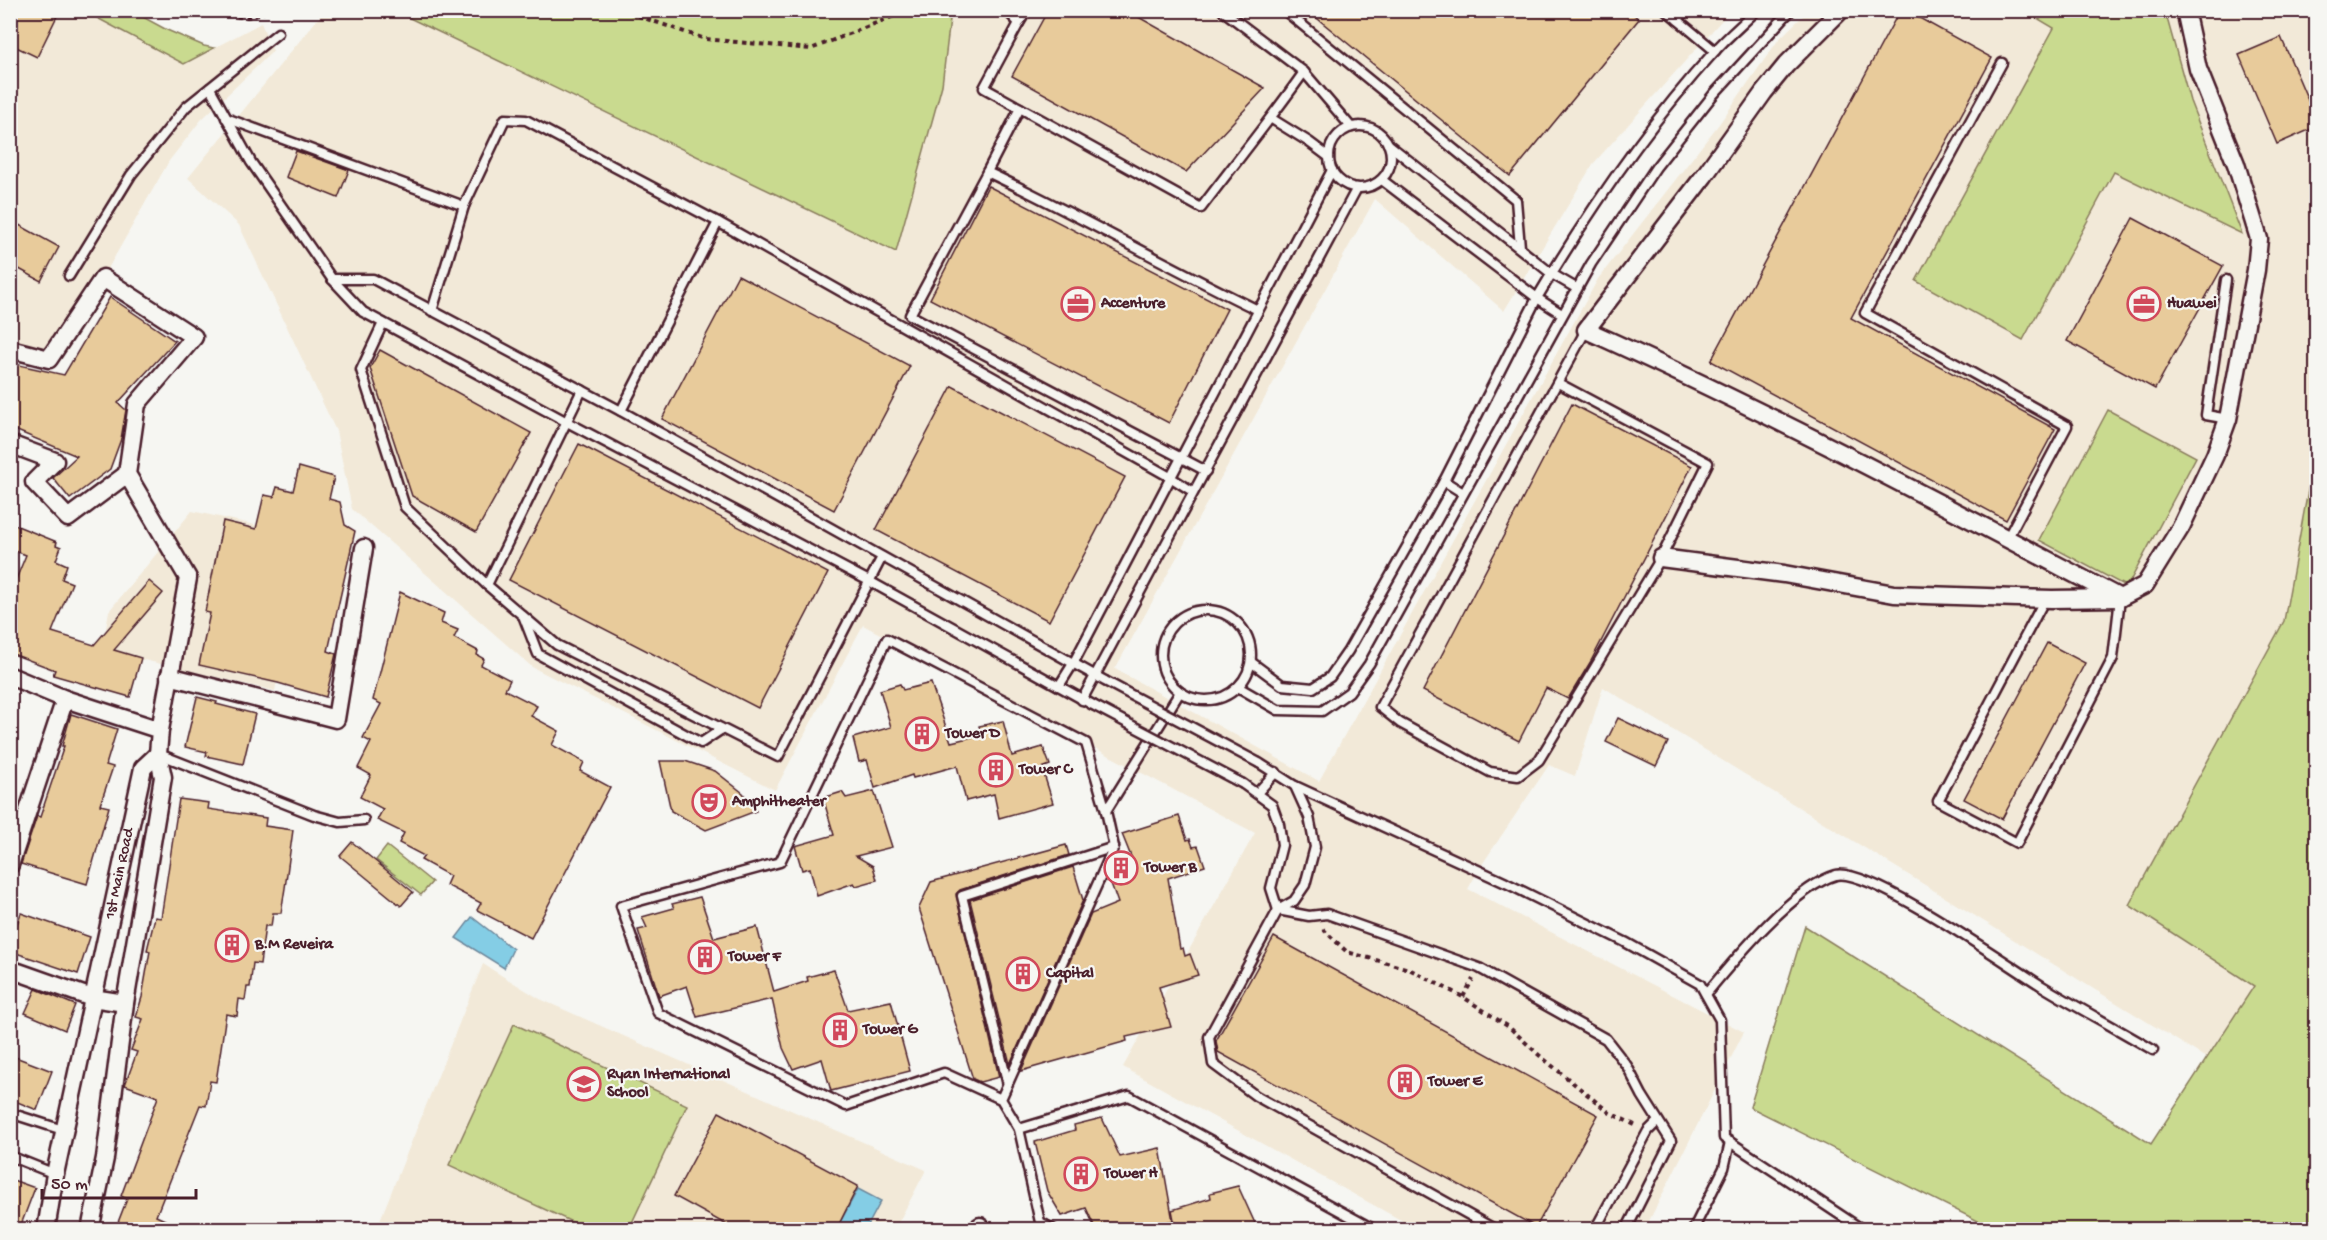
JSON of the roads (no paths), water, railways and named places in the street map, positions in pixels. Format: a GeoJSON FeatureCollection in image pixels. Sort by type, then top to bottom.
{"type":"FeatureCollection","features":[{"type":"Feature","properties":{"kind":"street"},"geometry":{"type":"LineString","coordinates":[[1841,10],[1786,65],[1586,330],[1691,378],[2007,538],[2120,598]]}},
{"type":"Feature","properties":{"kind":"street"},"geometry":{"type":"LineString","coordinates":[[1661,558],[1785,574],[1893,594],[2045,599],[2120,598],[2145,585],[2181,527],[2215,456],[2228,419],[2256,270],[2259,239],[2236,164],[2198,69],[2185,10]]}},
{"type":"Feature","properties":{"kind":"street"},"geometry":{"type":"LineString","coordinates":[[10,349],[49,358],[103,278],[194,337],[137,404],[127,474],[68,518],[34,482],[55,461],[10,444]]}},
{"type":"Feature","properties":{"kind":"street","name":"1st Main Road"},"geometry":{"type":"LineString","coordinates":[[90,1230],[105,1158],[125,1003],[164,777],[158,754],[160,730],[188,578],[127,474]]}},
{"type":"Feature","properties":{"kind":"street"},"geometry":{"type":"LineString","coordinates":[[169,676],[336,719],[364,549]]}},
{"type":"Feature","properties":{"kind":"street"},"geometry":{"type":"LineString","coordinates":[[10,676],[65,699],[160,730]]}},
{"type":"Feature","properties":{"kind":"street"},"geometry":{"type":"LineString","coordinates":[[10,865],[65,699]]}},
{"type":"Feature","properties":{"kind":"street","name":"1st Main Road"},"geometry":{"type":"LineString","coordinates":[[46,1230],[55,1174],[143,768],[158,754]]}},
{"type":"Feature","properties":{"kind":"street"},"geometry":{"type":"LineString","coordinates":[[10,969],[92,999],[125,1003]]}},
{"type":"Feature","properties":{"kind":"lane"},"geometry":{"type":"LineString","coordinates":[[1006,10],[1019,23]]}},
{"type":"Feature","properties":{"kind":"lane"},"geometry":{"type":"LineString","coordinates":[[1027,10],[984,88],[1201,208],[1258,132],[1272,119],[1304,72]]}},
{"type":"Feature","properties":{"kind":"lane"},"geometry":{"type":"LineString","coordinates":[[1222,10],[1304,72],[1352,127]]}},
{"type":"Feature","properties":{"kind":"lane"},"geometry":{"type":"LineString","coordinates":[[1284,10],[1516,200],[1520,247]]}},
{"type":"Feature","properties":{"kind":"lane"},"geometry":{"type":"LineString","coordinates":[[1666,10],[1715,51]]}},
{"type":"Feature","properties":{"kind":"lane"},"geometry":{"type":"LineString","coordinates":[[1678,20],[1685,10]]}},
{"type":"Feature","properties":{"kind":"lane"},"geometry":{"type":"LineString","coordinates":[[1251,662],[1282,685],[1313,688],[1330,677],[1348,651],[1444,481],[1537,298],[1552,274],[1628,157],[1715,51],[1757,10]]}},
{"type":"Feature","properties":{"kind":"lane"},"geometry":{"type":"LineString","coordinates":[[1238,687],[1278,710],[1322,711],[1349,692],[1369,664],[1576,288],[1656,167],[1713,95],[1791,10]]}},
{"type":"Feature","properties":{"kind":"lane"},"geometry":{"type":"LineString","coordinates":[[69,276],[131,175],[186,107],[278,33]]}},
{"type":"Feature","properties":{"kind":"lane"},"geometry":{"type":"LineString","coordinates":[[2002,63],[1865,313],[2067,426],[2007,538]]}},
{"type":"Feature","properties":{"kind":"lane"},"geometry":{"type":"LineString","coordinates":[[210,88],[251,162],[332,279],[363,312],[869,581],[1082,700],[1258,792],[1272,805],[1280,824],[1282,845],[1271,888],[1278,910]]}},
{"type":"Feature","properties":{"kind":"lane"},"geometry":{"type":"LineString","coordinates":[[1020,108],[910,315],[1206,471]]}},
{"type":"Feature","properties":{"kind":"lane"},"geometry":{"type":"LineString","coordinates":[[226,118],[465,206]]}},
{"type":"Feature","properties":{"kind":"lane"},"geometry":{"type":"LineString","coordinates":[[432,311],[465,206],[505,119],[526,120],[718,222],[1192,491]]}},
{"type":"Feature","properties":{"kind":"lane"},"geometry":{"type":"LineString","coordinates":[[1272,119],[1310,142],[1329,157]]}},
{"type":"Feature","properties":{"kind":"lane"},"geometry":{"type":"LineString","coordinates":[[1388,144],[1390,163],[1388,172],[1382,180],[1366,188],[1357,188],[1342,182],[1332,170],[1329,157],[1332,144],[1340,134],[1352,127],[1369,127],[1377,131],[1388,144],[1552,274],[1576,288]]}},
{"type":"Feature","properties":{"kind":"lane"},"geometry":{"type":"LineString","coordinates":[[1059,686],[1074,662],[1332,170]]}},
{"type":"Feature","properties":{"kind":"lane"},"geometry":{"type":"LineString","coordinates":[[987,172],[1257,310]]}},
{"type":"Feature","properties":{"kind":"lane"},"geometry":{"type":"LineString","coordinates":[[1382,180],[1537,298],[1562,314]]}},
{"type":"Feature","properties":{"kind":"lane"},"geometry":{"type":"LineString","coordinates":[[1082,700],[1192,491],[1206,471],[1357,188]]}},
{"type":"Feature","properties":{"kind":"lane"},"geometry":{"type":"LineString","coordinates":[[621,411],[718,222]]}},
{"type":"Feature","properties":{"kind":"lane"},"geometry":{"type":"LineString","coordinates":[[332,279],[373,279],[621,411],[1096,676],[1276,772],[1295,786],[1506,883],[1625,942],[1700,984],[1720,1020],[1724,1138],[1863,1230]]}},
{"type":"Feature","properties":{"kind":"lane"},"geometry":{"type":"LineString","coordinates":[[2226,280],[2206,415],[2228,419]]}},
{"type":"Feature","properties":{"kind":"lane"},"geometry":{"type":"LineString","coordinates":[[383,323],[360,370],[405,507],[487,585],[557,645],[778,758],[882,557]]}},
{"type":"Feature","properties":{"kind":"lane"},"geometry":{"type":"LineString","coordinates":[[1558,383],[1708,463],[1661,558],[1539,760],[1518,776],[1490,772],[1400,723],[1380,707],[1586,330]]}},
{"type":"Feature","properties":{"kind":"lane"},"geometry":{"type":"LineString","coordinates":[[487,585],[582,390]]}},
{"type":"Feature","properties":{"kind":"lane"},"geometry":{"type":"LineString","coordinates":[[1444,481],[1463,493]]}},
{"type":"Feature","properties":{"kind":"lane"},"geometry":{"type":"LineString","coordinates":[[2045,599],[1938,801],[2017,843],[2113,658],[2120,598]]}},
{"type":"Feature","properties":{"kind":"lane"},"geometry":{"type":"LineString","coordinates":[[1212,609],[1238,622],[1251,648],[1251,662],[1247,676],[1238,687],[1225,696],[1210,700],[1194,699],[1180,692],[1169,681],[1162,668],[1160,652],[1164,637],[1172,624],[1184,615],[1197,610],[1212,609]]}},
{"type":"Feature","properties":{"kind":"lane"},"geometry":{"type":"LineString","coordinates":[[522,615],[538,654],[701,743],[722,729]]}},
{"type":"Feature","properties":{"kind":"lane"},"geometry":{"type":"LineString","coordinates":[[1001,1099],[1007,1081],[1114,848],[1106,811],[1086,742],[887,639],[780,862],[621,906],[658,1013],[846,1106],[944,1073],[1001,1099],[1019,1129],[1040,1222],[1054,1230]]}},
{"type":"Feature","properties":{"kind":"lane"},"geometry":{"type":"LineString","coordinates":[[1106,811],[1180,692]]}},
{"type":"Feature","properties":{"kind":"lane"},"geometry":{"type":"LineString","coordinates":[[158,754],[314,815],[340,822],[364,820]]}},
{"type":"Feature","properties":{"kind":"lane"},"geometry":{"type":"LineString","coordinates":[[1258,792],[1276,772]]}},
{"type":"Feature","properties":{"kind":"lane"},"geometry":{"type":"LineString","coordinates":[[1295,786],[1309,817],[1315,847],[1305,885],[1294,901],[1278,910],[1209,1037],[1213,1064],[1256,1096],[1496,1230]]}},
{"type":"Feature","properties":{"kind":"lane"},"geometry":{"type":"LineString","coordinates":[[1007,1081],[962,896],[1114,848]]}},
{"type":"Feature","properties":{"kind":"lane"},"geometry":{"type":"LineString","coordinates":[[1706,994],[1746,946],[1796,899],[1828,878],[1837,875],[1853,875],[1938,919],[2042,986],[2153,1050]]}},
{"type":"Feature","properties":{"kind":"lane"},"geometry":{"type":"LineString","coordinates":[[1278,910],[1309,916],[1326,914],[1479,968],[1606,1039],[1627,1066],[1671,1141],[1626,1230]]}},
{"type":"Feature","properties":{"kind":"lane"},"geometry":{"type":"LineString","coordinates":[[1019,1129],[1129,1096],[1375,1230]]}},
{"type":"Feature","properties":{"kind":"lane"},"geometry":{"type":"LineString","coordinates":[[10,1113],[66,1131]]}},
{"type":"Feature","properties":{"kind":"lane"},"geometry":{"type":"LineString","coordinates":[[1598,1224],[1648,1131],[1658,1121]]}},
{"type":"Feature","properties":{"kind":"lane"},"geometry":{"type":"LineString","coordinates":[[1693,1230],[1724,1168],[1730,1142]]}},
{"type":"Feature","properties":{"kind":"lane"},"geometry":{"type":"LineString","coordinates":[[10,1156],[55,1174]]}},
{"type":"Feature","properties":{"kind":"water"},"geometry":{"type":"Polygon","coordinates":[[[472,917],[513,949],[504,968],[456,938],[472,917]]]}},
{"type":"Feature","properties":{"kind":"water"},"geometry":{"type":"Polygon","coordinates":[[[858,1189],[881,1201],[866,1229],[836,1230],[858,1189]]]}},
{"type":"Feature","properties":{"kind":"place","name":"Accenture"},"geometry":{"type":"Point","coordinates":[1078,304]}},
{"type":"Feature","properties":{"kind":"place","name":"Huawei"},"geometry":{"type":"Point","coordinates":[2144,304]}},
{"type":"Feature","properties":{"kind":"place","name":"Tower D"},"geometry":{"type":"Point","coordinates":[922,734]}},
{"type":"Feature","properties":{"kind":"place","name":"Tower C"},"geometry":{"type":"Point","coordinates":[996,770]}},
{"type":"Feature","properties":{"kind":"place","name":"Amphitheater"},"geometry":{"type":"Point","coordinates":[709,802]}},
{"type":"Feature","properties":{"kind":"place","name":"Tower B"},"geometry":{"type":"Point","coordinates":[1121,868]}},
{"type":"Feature","properties":{"kind":"place","name":"B.M Reveira"},"geometry":{"type":"Point","coordinates":[232,945]}},
{"type":"Feature","properties":{"kind":"place","name":"Tower F"},"geometry":{"type":"Point","coordinates":[705,957]}},
{"type":"Feature","properties":{"kind":"place","name":"Capital"},"geometry":{"type":"Point","coordinates":[1023,974]}},
{"type":"Feature","properties":{"kind":"place","name":"Tower G"},"geometry":{"type":"Point","coordinates":[840,1030]}},
{"type":"Feature","properties":{"kind":"place","name":"Tower E"},"geometry":{"type":"Point","coordinates":[1405,1082]}},
{"type":"Feature","properties":{"kind":"place","name":"Ryan International School"},"geometry":{"type":"Point","coordinates":[584,1084]}},
{"type":"Feature","properties":{"kind":"place","name":"Tower H"},"geometry":{"type":"Point","coordinates":[1081,1174]}}]}
